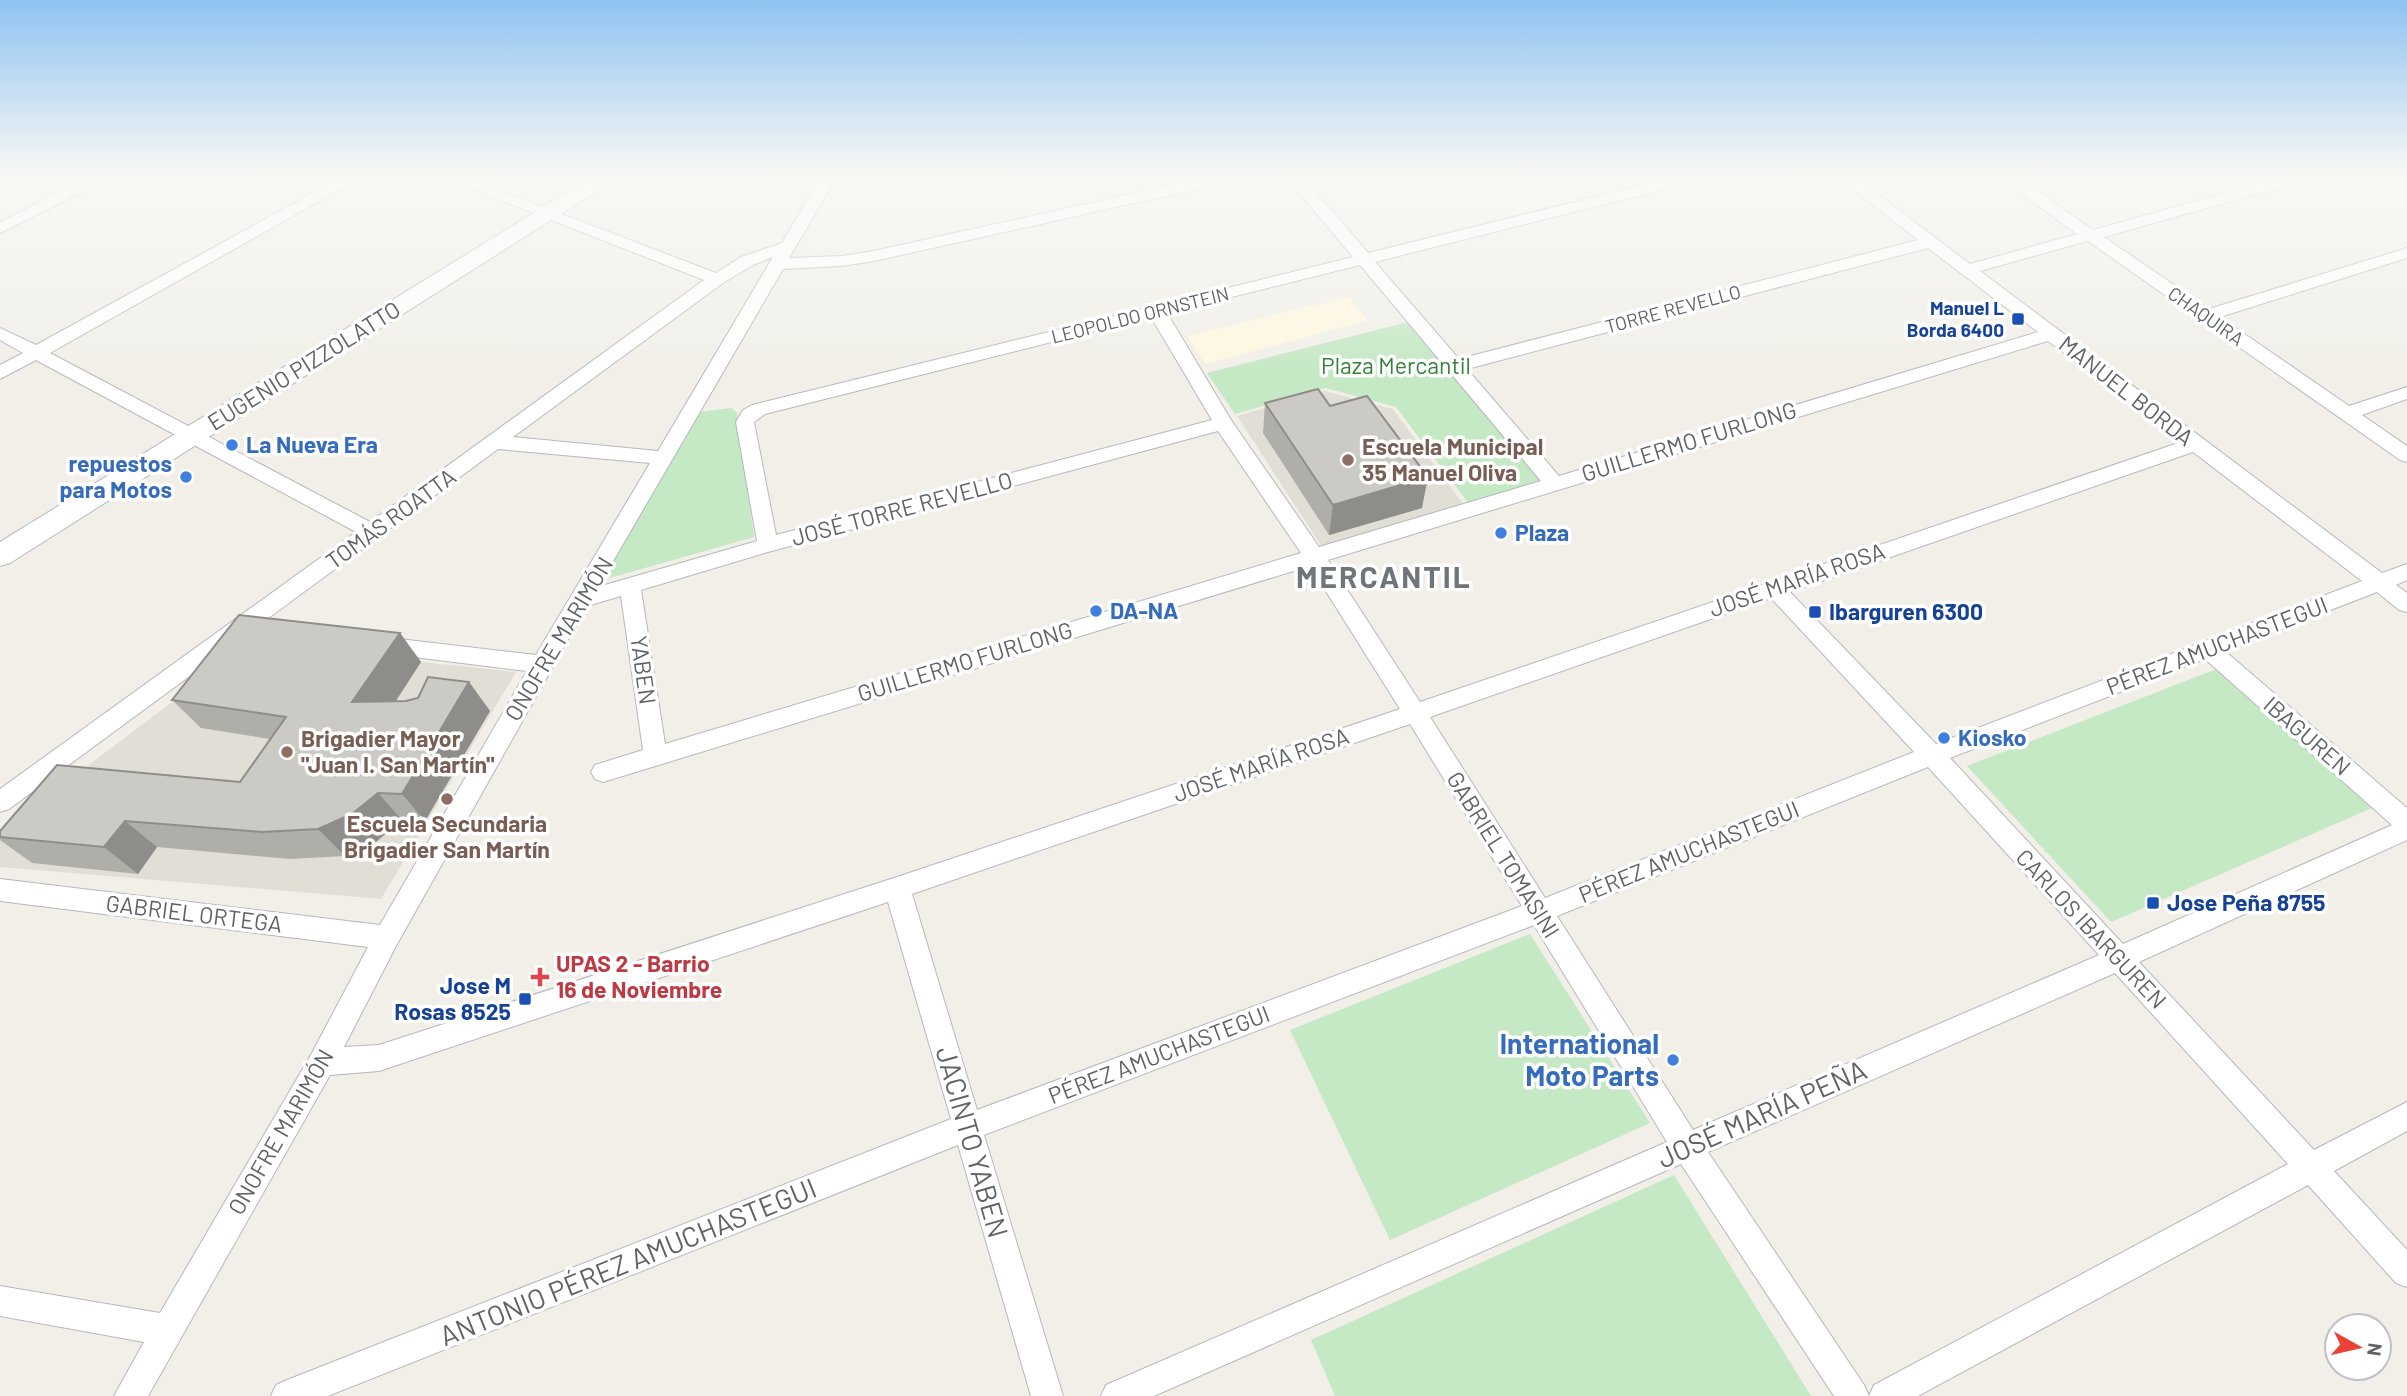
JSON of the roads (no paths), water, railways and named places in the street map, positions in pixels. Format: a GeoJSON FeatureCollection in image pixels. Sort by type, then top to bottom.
{"type":"FeatureCollection","features":[{"type":"Feature","properties":{"kind":"main road","name":"EUGENIO PIZZOLATTO"},"geometry":{"type":"LineString","coordinates":[[0,556],[503,242]]}},
{"type":"Feature","properties":{"kind":"street"},"geometry":{"type":"LineString","coordinates":[[0,373],[237,242]]}},
{"type":"Feature","properties":{"kind":"street"},"geometry":{"type":"LineString","coordinates":[[619,242],[717,279]]}},
{"type":"Feature","properties":{"kind":"street","name":"ONOFRE MARIMÓN"},"geometry":{"type":"LineString","coordinates":[[130,1396],[322,1062],[387,938],[542,664],[790,242]]}},
{"type":"Feature","properties":{"kind":"street","name":"TOMÁS ROATTA"},"geometry":{"type":"LineString","coordinates":[[0,802],[717,279],[747,261],[782,255],[842,261],[936,242]]}},
{"type":"Feature","properties":{"kind":"street"},"geometry":{"type":"LineString","coordinates":[[1350,242],[1554,483]]}},
{"type":"Feature","properties":{"kind":"street","name":"LEOPOLDO ORNSTEIN"},"geometry":{"type":"LineString","coordinates":[[768,545],[745,422],[750,414],[759,409],[1157,312],[1425,242]]}},
{"type":"Feature","properties":{"kind":"street","name":"TORRE REVELLO"},"geometry":{"type":"LineString","coordinates":[[1456,366],[1930,242]]}},
{"type":"Feature","properties":{"kind":"street","name":"MANUEL BORDA"},"geometry":{"type":"LineString","coordinates":[[1931,242],[2407,604]]}},
{"type":"Feature","properties":{"kind":"street"},"geometry":{"type":"LineString","coordinates":[[1967,270],[2068,242]]}},
{"type":"Feature","properties":{"kind":"street","name":"CHAQUIRA"},"geometry":{"type":"LineString","coordinates":[[2099,242],[2407,455]]}},
{"type":"Feature","properties":{"kind":"street"},"geometry":{"type":"LineString","coordinates":[[2205,316],[2407,253]]}},
{"type":"Feature","properties":{"kind":"street","name":"GABRIEL TOMASINI"},"geometry":{"type":"LineString","coordinates":[[1157,312],[1223,423],[1315,557],[1688,1147],[1853,1396]]}},
{"type":"Feature","properties":{"kind":"street"},"geometry":{"type":"LineString","coordinates":[[0,333],[190,437],[373,531]]}},
{"type":"Feature","properties":{"kind":"street","name":"GUILLERMO FURLONG"},"geometry":{"type":"LineString","coordinates":[[603,772],[2051,334]]}},
{"type":"Feature","properties":{"kind":"street"},"geometry":{"type":"LineString","coordinates":[[2347,413],[2407,393]]}},
{"type":"Feature","properties":{"kind":"street","name":"JOSÉ TORRE REVELLO"},"geometry":{"type":"LineString","coordinates":[[582,600],[768,545],[1223,423]]}},
{"type":"Feature","properties":{"kind":"street"},"geometry":{"type":"LineString","coordinates":[[496,442],[665,458]]}},
{"type":"Feature","properties":{"kind":"street","name":"JOSÉ MARÍA ROSA"},"geometry":{"type":"LineString","coordinates":[[322,1062],[379,1058],[897,888],[1415,713],[2194,444]]}},
{"type":"Feature","properties":{"kind":"street","name":"PÉREZ AMUCHASTEGUI"},"geometry":{"type":"LineString","coordinates":[[968,1127],[1538,912],[1932,755],[2407,572]]}},
{"type":"Feature","properties":{"kind":"street","name":"YABEN"},"geometry":{"type":"LineString","coordinates":[[630,585],[655,755]]}},
{"type":"Feature","properties":{"kind":"street","name":"CARLOS IBARGUREN"},"geometry":{"type":"LineString","coordinates":[[1774,588],[1932,755],[2407,1272]]}},
{"type":"Feature","properties":{"kind":"street"},"geometry":{"type":"LineString","coordinates":[[239,629],[266,632]]}},
{"type":"Feature","properties":{"kind":"street"},"geometry":{"type":"LineString","coordinates":[[363,643],[542,664]]}},
{"type":"Feature","properties":{"kind":"street","name":"IBAGUREN"},"geometry":{"type":"LineString","coordinates":[[2208,649],[2407,823]]}},
{"type":"Feature","properties":{"kind":"street","name":"JOSÉ MARÍA PEÑA"},"geometry":{"type":"LineString","coordinates":[[1116,1396],[2118,959],[2407,829]]}},
{"type":"Feature","properties":{"kind":"street","name":"JACINTO YABEN"},"geometry":{"type":"LineString","coordinates":[[897,888],[1047,1396]]}},
{"type":"Feature","properties":{"kind":"street","name":"GABRIEL ORTEGA"},"geometry":{"type":"LineString","coordinates":[[0,891],[387,938]]}},
{"type":"Feature","properties":{"kind":"street"},"geometry":{"type":"LineString","coordinates":[[1885,1396],[2407,1116]]}},
{"type":"Feature","properties":{"kind":"street","name":"ANTONIO PÉREZ AMUCHASTEGUI"},"geometry":{"type":"LineString","coordinates":[[287,1396],[968,1127]]}},
{"type":"Feature","properties":{"kind":"street"},"geometry":{"type":"LineString","coordinates":[[0,1301],[167,1330]]}},
{"type":"Feature","properties":{"kind":"place","name":"Manuel L Borda 6400"},"geometry":{"type":"Point","coordinates":[2018,319]}},
{"type":"Feature","properties":{"kind":"place","name":"La Nueva Era"},"geometry":{"type":"Point","coordinates":[232,445]}},
{"type":"Feature","properties":{"kind":"place","name":"Escuela Municipal 35 Manuel Oliva"},"geometry":{"type":"Point","coordinates":[1348,460]}},
{"type":"Feature","properties":{"kind":"place","name":"repuestos para Motos"},"geometry":{"type":"Point","coordinates":[186,477]}},
{"type":"Feature","properties":{"kind":"place","name":"Plaza"},"geometry":{"type":"Point","coordinates":[1501,533]}},
{"type":"Feature","properties":{"kind":"place","name":"DA-NA"},"geometry":{"type":"Point","coordinates":[1096,611]}},
{"type":"Feature","properties":{"kind":"place","name":"Ibarguren 6300"},"geometry":{"type":"Point","coordinates":[1815,612]}},
{"type":"Feature","properties":{"kind":"place","name":"Kiosko"},"geometry":{"type":"Point","coordinates":[1944,738]}},
{"type":"Feature","properties":{"kind":"place","name":"Brigadier Mayor \"Juan I. San Martín\""},"geometry":{"type":"Point","coordinates":[287,752]}},
{"type":"Feature","properties":{"kind":"place","name":"Escuela Secundaria Brigadier San Martín"},"geometry":{"type":"Point","coordinates":[447,799]}},
{"type":"Feature","properties":{"kind":"place","name":"Jose Peña 8755"},"geometry":{"type":"Point","coordinates":[2153,903]}},
{"type":"Feature","properties":{"kind":"place","name":"UPAS 2 - Barrio 16 de Noviembre"},"geometry":{"type":"Point","coordinates":[540,977]}},
{"type":"Feature","properties":{"kind":"place","name":"Jose M Rosas 8525"},"geometry":{"type":"Point","coordinates":[525,999]}},
{"type":"Feature","properties":{"kind":"place","name":"International Moto Parts"},"geometry":{"type":"Point","coordinates":[1673,1060]}},
{"type":"Feature","properties":{"kind":"district","name":"MERCANTIL"},"geometry":{"type":"Point","coordinates":[1384,578]}},
{"type":"Feature","properties":{"kind":"park label","name":"Plaza Mercantil"},"geometry":{"type":"Point","coordinates":[1396,366]}}]}
